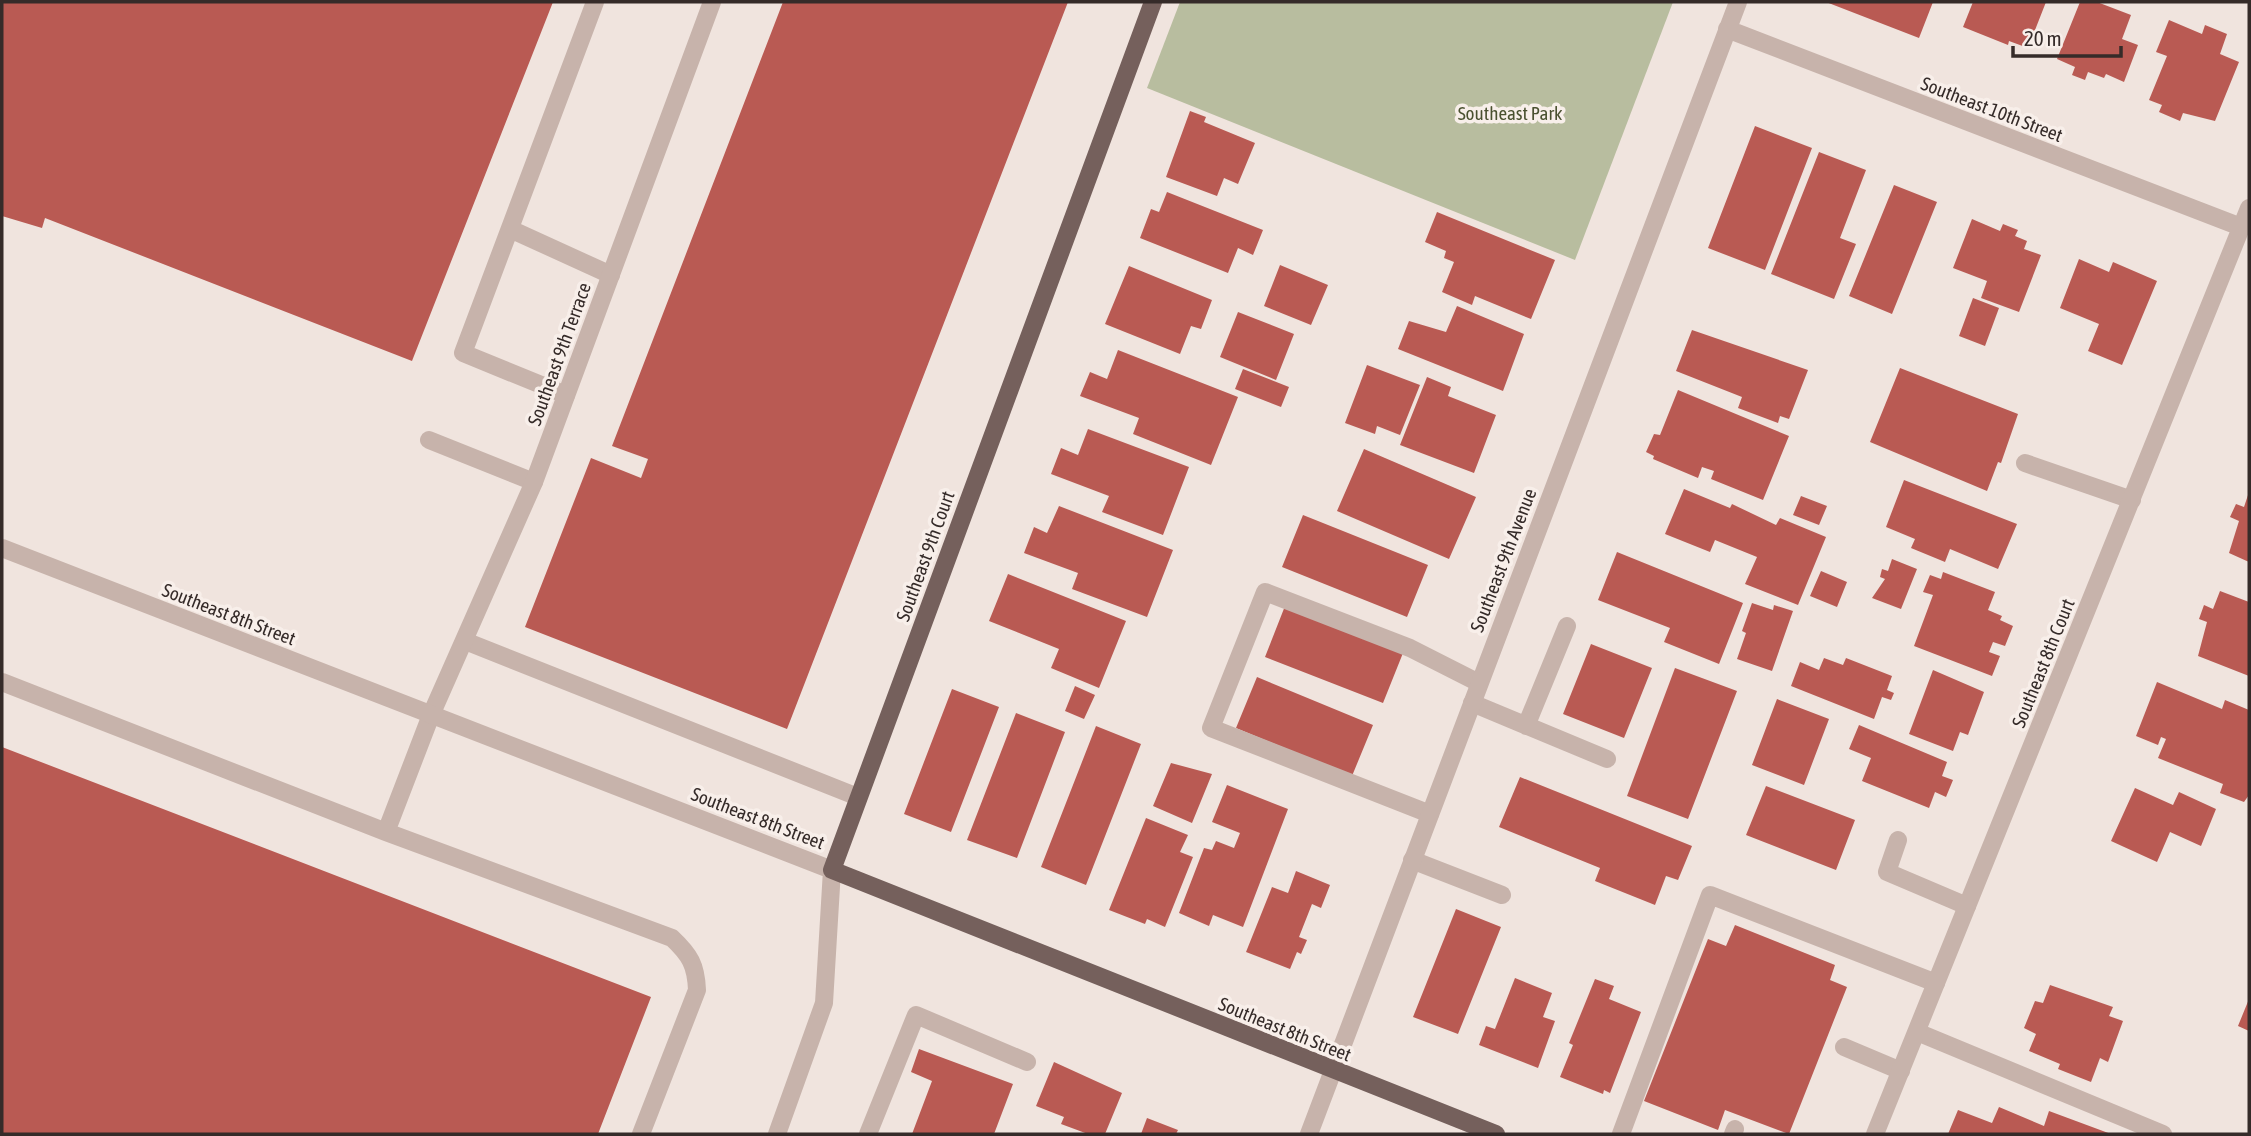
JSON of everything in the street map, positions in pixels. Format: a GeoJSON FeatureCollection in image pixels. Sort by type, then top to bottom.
{"type":"FeatureCollection","features":[{"type":"Feature","properties":{"kind":"main road","name":"Southeast 9th Court"},"geometry":{"type":"LineString","coordinates":[[832,870],[1153,2]]}},
{"type":"Feature","properties":{"kind":"main road","name":"Southeast 8th Street"},"geometry":{"type":"LineString","coordinates":[[832,870],[1496,1134]]}},
{"type":"Feature","properties":{"kind":"street"},"geometry":{"type":"LineString","coordinates":[[566,395],[463,353],[595,2]]}},
{"type":"Feature","properties":{"kind":"street","name":"Southeast 9th Avenue"},"geometry":{"type":"LineString","coordinates":[[1309,1134],[1738,2]]}},
{"type":"Feature","properties":{"kind":"street","name":"Southeast 9th Terrace"},"geometry":{"type":"LineString","coordinates":[[386,832],[431,715],[534,482],[611,275],[707,3]]}},
{"type":"Feature","properties":{"kind":"street","name":"Southeast 10th Street"},"geometry":{"type":"LineString","coordinates":[[1727,29],[2241,227]]}},
{"type":"Feature","properties":{"kind":"street","name":"Southeast 8th Court"},"geometry":{"type":"LineString","coordinates":[[1875,1134],[2249,208]]}},
{"type":"Feature","properties":{"kind":"street"},"geometry":{"type":"LineString","coordinates":[[510,229],[611,275]]}},
{"type":"Feature","properties":{"kind":"street"},"geometry":{"type":"LineString","coordinates":[[429,440],[534,482]]}},
{"type":"Feature","properties":{"kind":"street"},"geometry":{"type":"LineString","coordinates":[[2025,463],[2132,500]]}},
{"type":"Feature","properties":{"kind":"street","name":"Southeast 8th Street"},"geometry":{"type":"LineString","coordinates":[[2,548],[832,870]]}},
{"type":"Feature","properties":{"kind":"street"},"geometry":{"type":"LineString","coordinates":[[1430,814],[1211,728],[1265,592],[1410,648],[1479,683]]}},
{"type":"Feature","properties":{"kind":"street"},"geometry":{"type":"LineString","coordinates":[[1526,726],[1567,626]]}},
{"type":"Feature","properties":{"kind":"street"},"geometry":{"type":"LineString","coordinates":[[465,641],[859,797]]}},
{"type":"Feature","properties":{"kind":"street"},"geometry":{"type":"LineString","coordinates":[[2,682],[386,832],[672,938],[690,954],[696,970],[697,990],[641,1134]]}},
{"type":"Feature","properties":{"kind":"street"},"geometry":{"type":"LineString","coordinates":[[1472,704],[1606,759]]}},
{"type":"Feature","properties":{"kind":"street"},"geometry":{"type":"LineString","coordinates":[[1898,840],[1887,872],[1967,906]]}},
{"type":"Feature","properties":{"kind":"street"},"geometry":{"type":"LineString","coordinates":[[1412,860],[1502,895]]}},
{"type":"Feature","properties":{"kind":"street","name":"Southeast 9th Court"},"geometry":{"type":"LineString","coordinates":[[777,1134],[824,1003],[832,870]]}},
{"type":"Feature","properties":{"kind":"street"},"geometry":{"type":"LineString","coordinates":[[1621,1134],[1710,895],[1936,983]]}},
{"type":"Feature","properties":{"kind":"street"},"geometry":{"type":"LineString","coordinates":[[868,1134],[916,1015],[1027,1062]]}},
{"type":"Feature","properties":{"kind":"street"},"geometry":{"type":"LineString","coordinates":[[1917,1032],[2163,1134]]}},
{"type":"Feature","properties":{"kind":"street"},"geometry":{"type":"LineString","coordinates":[[1843,1047],[1901,1071]]}},
{"type":"Feature","properties":{"kind":"green space","name":"Southeast Park"},"geometry":{"type":"Polygon","coordinates":[[[1180,2],[1673,2],[1575,260],[1147,88],[1180,2]]]}},
{"type":"Feature","properties":{"kind":"building"},"geometry":{"type":"Polygon","coordinates":[[[2,2],[553,2],[412,361],[45,218],[42,228],[2,216],[2,2]]]}},
{"type":"Feature","properties":{"kind":"building"},"geometry":{"type":"Polygon","coordinates":[[[783,2],[1068,2],[787,729],[525,627],[591,458],[641,478],[648,459],[612,446],[783,2]]]}},
{"type":"Feature","properties":{"kind":"building"},"geometry":{"type":"Polygon","coordinates":[[[1826,2],[1933,2],[1919,38],[1826,2]]]}},
{"type":"Feature","properties":{"kind":"building"},"geometry":{"type":"Polygon","coordinates":[[[1973,2],[2046,2],[2028,48],[2009,41],[2008,45],[1963,27],[1973,2]]]}},
{"type":"Feature","properties":{"kind":"building"},"geometry":{"type":"Polygon","coordinates":[[[2080,2],[2097,2],[2131,15],[2122,39],[2138,45],[2124,82],[2106,74],[2104,78],[2088,72],[2085,80],[2072,75],[2075,67],[2057,59],[2080,2]]]}},
{"type":"Feature","properties":{"kind":"building"},"geometry":{"type":"Polygon","coordinates":[[[2169,20],[2202,34],[2205,25],[2227,34],[2220,54],[2239,62],[2215,121],[2183,113],[2180,121],[2159,112],[2162,105],[2149,100],[2167,56],[2156,52],[2169,20]]]}},
{"type":"Feature","properties":{"kind":"building"},"geometry":{"type":"Polygon","coordinates":[[[1190,111],[1206,117],[1204,122],[1255,143],[1238,184],[1224,178],[1217,196],[1166,177],[1190,111]]]}},
{"type":"Feature","properties":{"kind":"building"},"geometry":{"type":"Polygon","coordinates":[[[1755,126],[1812,148],[1765,270],[1708,248],[1755,126]]]}},
{"type":"Feature","properties":{"kind":"building"},"geometry":{"type":"Polygon","coordinates":[[[1819,152],[1866,170],[1840,238],[1856,244],[1834,299],[1771,274],[1819,152]]]}},
{"type":"Feature","properties":{"kind":"building"},"geometry":{"type":"Polygon","coordinates":[[[1894,185],[1937,202],[1892,314],[1849,296],[1894,185]]]}},
{"type":"Feature","properties":{"kind":"building"},"geometry":{"type":"Polygon","coordinates":[[[1167,192],[1263,230],[1253,255],[1238,248],[1228,273],[1140,238],[1151,209],[1159,212],[1167,192]]]}},
{"type":"Feature","properties":{"kind":"building"},"geometry":{"type":"Polygon","coordinates":[[[1437,212],[1555,260],[1531,319],[1475,296],[1472,305],[1442,292],[1454,262],[1444,258],[1446,251],[1425,242],[1437,212]]]}},
{"type":"Feature","properties":{"kind":"building"},"geometry":{"type":"Polygon","coordinates":[[[1972,219],[2000,231],[2003,224],[2018,230],[2015,236],[2027,241],[2024,249],[2041,255],[2019,312],[1981,298],[1987,281],[1953,268],[1972,219]]]}},
{"type":"Feature","properties":{"kind":"building"},"geometry":{"type":"Polygon","coordinates":[[[2079,259],[2109,272],[2113,262],[2157,281],[2122,365],[2088,351],[2099,324],[2060,308],[2079,259]]]}},
{"type":"Feature","properties":{"kind":"building"},"geometry":{"type":"Polygon","coordinates":[[[1280,265],[1328,285],[1311,325],[1264,306],[1280,265]]]}},
{"type":"Feature","properties":{"kind":"building"},"geometry":{"type":"Polygon","coordinates":[[[1129,266],[1212,300],[1201,329],[1191,326],[1180,354],[1105,324],[1129,266]]]}},
{"type":"Feature","properties":{"kind":"building"},"geometry":{"type":"Polygon","coordinates":[[[1973,298],[1999,308],[1985,346],[1959,336],[1973,298]]]}},
{"type":"Feature","properties":{"kind":"building"},"geometry":{"type":"Polygon","coordinates":[[[1457,306],[1524,334],[1503,391],[1398,349],[1409,321],[1446,332],[1457,306]]]}},
{"type":"Feature","properties":{"kind":"building"},"geometry":{"type":"Polygon","coordinates":[[[1238,312],[1294,334],[1276,380],[1220,357],[1238,312]]]}},
{"type":"Feature","properties":{"kind":"building"},"geometry":{"type":"Polygon","coordinates":[[[1692,330],[1808,370],[1789,419],[1780,416],[1778,423],[1738,408],[1742,397],[1676,371],[1692,330]]]}},
{"type":"Feature","properties":{"kind":"building"},"geometry":{"type":"Polygon","coordinates":[[[1118,350],[1238,397],[1211,465],[1133,434],[1139,418],[1080,396],[1090,372],[1107,379],[1118,350]]]}},
{"type":"Feature","properties":{"kind":"building"},"geometry":{"type":"Polygon","coordinates":[[[1367,365],[1420,385],[1400,435],[1377,426],[1375,434],[1345,423],[1367,365]]]}},
{"type":"Feature","properties":{"kind":"building"},"geometry":{"type":"Polygon","coordinates":[[[1900,368],[2018,414],[2001,463],[1998,462],[1987,491],[1870,442],[1900,368]]]}},
{"type":"Feature","properties":{"kind":"building"},"geometry":{"type":"Polygon","coordinates":[[[1243,369],[1289,387],[1281,407],[1235,389],[1243,369]]]}},
{"type":"Feature","properties":{"kind":"building"},"geometry":{"type":"Polygon","coordinates":[[[1427,377],[1451,387],[1448,396],[1496,415],[1474,473],[1400,445],[1427,377]]]}},
{"type":"Feature","properties":{"kind":"building"},"geometry":{"type":"Polygon","coordinates":[[[1678,390],[1789,436],[1763,500],[1711,479],[1714,471],[1702,467],[1698,478],[1653,459],[1654,456],[1646,452],[1654,434],[1660,435],[1678,390]]]}},
{"type":"Feature","properties":{"kind":"building"},"geometry":{"type":"Polygon","coordinates":[[[1088,429],[1189,467],[1163,535],[1102,512],[1109,496],[1051,474],[1061,448],[1078,455],[1088,429]]]}},
{"type":"Feature","properties":{"kind":"building"},"geometry":{"type":"Polygon","coordinates":[[[1364,449],[1476,497],[1449,559],[1337,511],[1364,449]]]}},
{"type":"Feature","properties":{"kind":"building"},"geometry":{"type":"Polygon","coordinates":[[[1904,480],[2017,524],[1998,569],[1950,549],[1945,562],[1911,548],[1915,539],[1886,527],[1904,480]]]}},
{"type":"Feature","properties":{"kind":"building"},"geometry":{"type":"Polygon","coordinates":[[[1684,489],[1730,508],[1732,504],[1776,525],[1780,518],[1826,537],[1798,605],[1745,584],[1757,557],[1715,540],[1710,552],[1665,534],[1684,489]]]}},
{"type":"Feature","properties":{"kind":"building"},"geometry":{"type":"Polygon","coordinates":[[[2249,492],[2249,562],[2229,553],[2239,521],[2230,517],[2236,504],[2244,507],[2249,492]]]}},
{"type":"Feature","properties":{"kind":"building"},"geometry":{"type":"Polygon","coordinates":[[[1801,496],[1827,506],[1819,525],[1793,515],[1801,496]]]}},
{"type":"Feature","properties":{"kind":"building"},"geometry":{"type":"Polygon","coordinates":[[[1059,506],[1173,550],[1147,617],[1072,589],[1078,573],[1024,553],[1034,527],[1047,533],[1059,506]]]}},
{"type":"Feature","properties":{"kind":"building"},"geometry":{"type":"Polygon","coordinates":[[[1303,515],[1428,565],[1407,617],[1282,567],[1303,515]]]}},
{"type":"Feature","properties":{"kind":"building"},"geometry":{"type":"Polygon","coordinates":[[[1617,552],[1743,603],[1719,664],[1664,642],[1670,628],[1598,600],[1617,552]]]}},
{"type":"Feature","properties":{"kind":"building"},"geometry":{"type":"Polygon","coordinates":[[[1892,559],[1917,569],[1901,609],[1872,598],[1885,579],[1880,577],[1882,569],[1888,571],[1892,559]]]}},
{"type":"Feature","properties":{"kind":"building"},"geometry":{"type":"Polygon","coordinates":[[[1821,571],[1847,582],[1837,607],[1810,596],[1821,571]]]}},
{"type":"Feature","properties":{"kind":"building"},"geometry":{"type":"Polygon","coordinates":[[[1943,572],[1995,592],[1988,610],[2002,616],[2000,620],[2013,626],[2005,646],[1993,642],[1989,652],[2000,656],[1992,676],[1914,646],[1933,595],[1923,592],[1930,575],[1941,579],[1943,572]]]}},
{"type":"Feature","properties":{"kind":"building"},"geometry":{"type":"Polygon","coordinates":[[[1008,574],[1126,621],[1099,688],[1051,668],[1059,649],[989,621],[1008,574]]]}},
{"type":"Feature","properties":{"kind":"building"},"geometry":{"type":"Polygon","coordinates":[[[2220,591],[2249,602],[2249,676],[2198,656],[2207,622],[2199,619],[2204,605],[2213,609],[2220,591]]]}},
{"type":"Feature","properties":{"kind":"building"},"geometry":{"type":"Polygon","coordinates":[[[1752,603],[1773,610],[1774,605],[1793,611],[1772,671],[1737,659],[1746,633],[1742,631],[1752,603]]]}},
{"type":"Feature","properties":{"kind":"building"},"geometry":{"type":"Polygon","coordinates":[[[1285,606],[1403,653],[1383,703],[1265,657],[1285,606]]]}},
{"type":"Feature","properties":{"kind":"building"},"geometry":{"type":"Polygon","coordinates":[[[1591,644],[1652,668],[1624,738],[1563,714],[1591,644]]]}},
{"type":"Feature","properties":{"kind":"building"},"geometry":{"type":"Polygon","coordinates":[[[1824,658],[1843,665],[1846,658],[1892,676],[1887,690],[1894,693],[1891,700],[1882,697],[1874,719],[1791,686],[1800,662],[1819,670],[1824,658]]]}},
{"type":"Feature","properties":{"kind":"building"},"geometry":{"type":"Polygon","coordinates":[[[1675,668],[1737,691],[1688,819],[1627,796],[1675,668]]]}},
{"type":"Feature","properties":{"kind":"building"},"geometry":{"type":"Polygon","coordinates":[[[1933,670],[1984,692],[1968,735],[1960,732],[1953,751],[1909,734],[1933,670]]]}},
{"type":"Feature","properties":{"kind":"building"},"geometry":{"type":"Polygon","coordinates":[[[1257,677],[1373,725],[1352,776],[1236,728],[1257,677]]]}},
{"type":"Feature","properties":{"kind":"building"},"geometry":{"type":"Polygon","coordinates":[[[2157,682],[2222,709],[2225,700],[2249,710],[2249,795],[2244,802],[2220,793],[2223,784],[2158,758],[2166,739],[2161,737],[2158,745],[2136,736],[2157,682]]]}},
{"type":"Feature","properties":{"kind":"building"},"geometry":{"type":"Polygon","coordinates":[[[1075,686],[1095,695],[1084,719],[1065,711],[1075,686]]]}},
{"type":"Feature","properties":{"kind":"building"},"geometry":{"type":"Polygon","coordinates":[[[952,689],[999,707],[951,832],[904,814],[952,689]]]}},
{"type":"Feature","properties":{"kind":"building"},"geometry":{"type":"Polygon","coordinates":[[[1777,699],[1829,719],[1804,785],[1752,765],[1777,699]]]}},
{"type":"Feature","properties":{"kind":"building"},"geometry":{"type":"Polygon","coordinates":[[[1016,713],[1065,732],[1017,858],[967,840],[1016,713]]]}},
{"type":"Feature","properties":{"kind":"building"},"geometry":{"type":"Polygon","coordinates":[[[1859,725],[1947,762],[1942,776],[1953,780],[1946,797],[1935,792],[1929,808],[1862,781],[1871,758],[1849,749],[1859,725]]]}},
{"type":"Feature","properties":{"kind":"building"},"geometry":{"type":"Polygon","coordinates":[[[1096,726],[1141,744],[1086,885],[1041,867],[1096,726]]]}},
{"type":"Feature","properties":{"kind":"building"},"geometry":{"type":"Polygon","coordinates":[[[2,747],[651,997],[598,1134],[2,1134],[2,747]]]}},
{"type":"Feature","properties":{"kind":"building"},"geometry":{"type":"Polygon","coordinates":[[[1171,763],[1212,774],[1192,823],[1153,806],[1171,763]]]}},
{"type":"Feature","properties":{"kind":"building"},"geometry":{"type":"Polygon","coordinates":[[[1520,777],[1692,846],[1678,880],[1666,876],[1655,905],[1595,881],[1600,868],[1499,827],[1520,777]]]}},
{"type":"Feature","properties":{"kind":"building"},"geometry":{"type":"Polygon","coordinates":[[[1227,785],[1288,809],[1243,927],[1213,915],[1209,926],[1179,913],[1204,848],[1212,850],[1216,841],[1234,848],[1240,833],[1212,822],[1227,785]]]}},
{"type":"Feature","properties":{"kind":"building"},"geometry":{"type":"Polygon","coordinates":[[[1766,786],[1855,820],[1836,870],[1746,835],[1766,786]]]}},
{"type":"Feature","properties":{"kind":"building"},"geometry":{"type":"Polygon","coordinates":[[[2135,788],[2173,805],[2179,792],[2216,809],[2201,846],[2170,832],[2157,862],[2111,841],[2135,788]]]}},
{"type":"Feature","properties":{"kind":"building"},"geometry":{"type":"Polygon","coordinates":[[[1146,818],[1188,835],[1180,852],[1193,857],[1165,927],[1147,919],[1145,924],[1109,910],[1146,818]]]}},
{"type":"Feature","properties":{"kind":"building"},"geometry":{"type":"Polygon","coordinates":[[[1296,871],[1330,885],[1321,908],[1312,904],[1299,937],[1307,940],[1301,954],[1297,952],[1290,969],[1246,952],[1272,887],[1288,893],[1296,871]]]}},
{"type":"Feature","properties":{"kind":"building"},"geometry":{"type":"Polygon","coordinates":[[[1456,909],[1501,927],[1458,1034],[1413,1017],[1456,909]]]}},
{"type":"Feature","properties":{"kind":"building"},"geometry":{"type":"Polygon","coordinates":[[[1735,925],[1835,965],[1830,980],[1847,987],[1789,1134],[1725,1110],[1718,1130],[1644,1101],[1708,939],[1726,946],[1735,925]]]}},
{"type":"Feature","properties":{"kind":"building"},"geometry":{"type":"Polygon","coordinates":[[[1515,978],[1552,993],[1543,1017],[1555,1021],[1538,1068],[1479,1045],[1486,1026],[1495,1029],[1515,978]]]}},
{"type":"Feature","properties":{"kind":"building"},"geometry":{"type":"Polygon","coordinates":[[[1595,979],[1614,986],[1609,999],[1641,1012],[1610,1093],[1604,1090],[1603,1094],[1560,1077],[1573,1045],[1569,1043],[1595,979]]]}},
{"type":"Feature","properties":{"kind":"building"},"geometry":{"type":"Polygon","coordinates":[[[2050,985],[2113,1007],[2109,1016],[2123,1021],[2108,1062],[2100,1058],[2091,1082],[2058,1069],[2060,1064],[2029,1051],[2036,1034],[2024,1028],[2035,1001],[2043,1003],[2050,985]]]}},
{"type":"Feature","properties":{"kind":"building"},"geometry":{"type":"Polygon","coordinates":[[[2249,999],[2249,1031],[2238,1026],[2249,999]]]}},
{"type":"Feature","properties":{"kind":"building"},"geometry":{"type":"Polygon","coordinates":[[[919,1049],[1013,1084],[994,1134],[912,1134],[932,1081],[911,1072],[919,1049]]]}},
{"type":"Feature","properties":{"kind":"building"},"geometry":{"type":"Polygon","coordinates":[[[1054,1062],[1122,1093],[1105,1134],[1088,1134],[1061,1124],[1064,1117],[1036,1106],[1054,1062]]]}},
{"type":"Feature","properties":{"kind":"building"},"geometry":{"type":"Polygon","coordinates":[[[1999,1107],[2044,1126],[2049,1111],[2111,1134],[1948,1134],[1958,1110],[1992,1123],[1999,1107]]]}},
{"type":"Feature","properties":{"kind":"building"},"geometry":{"type":"Polygon","coordinates":[[[1147,1118],[1178,1130],[1176,1134],[1141,1134],[1147,1118]]]}}]}
